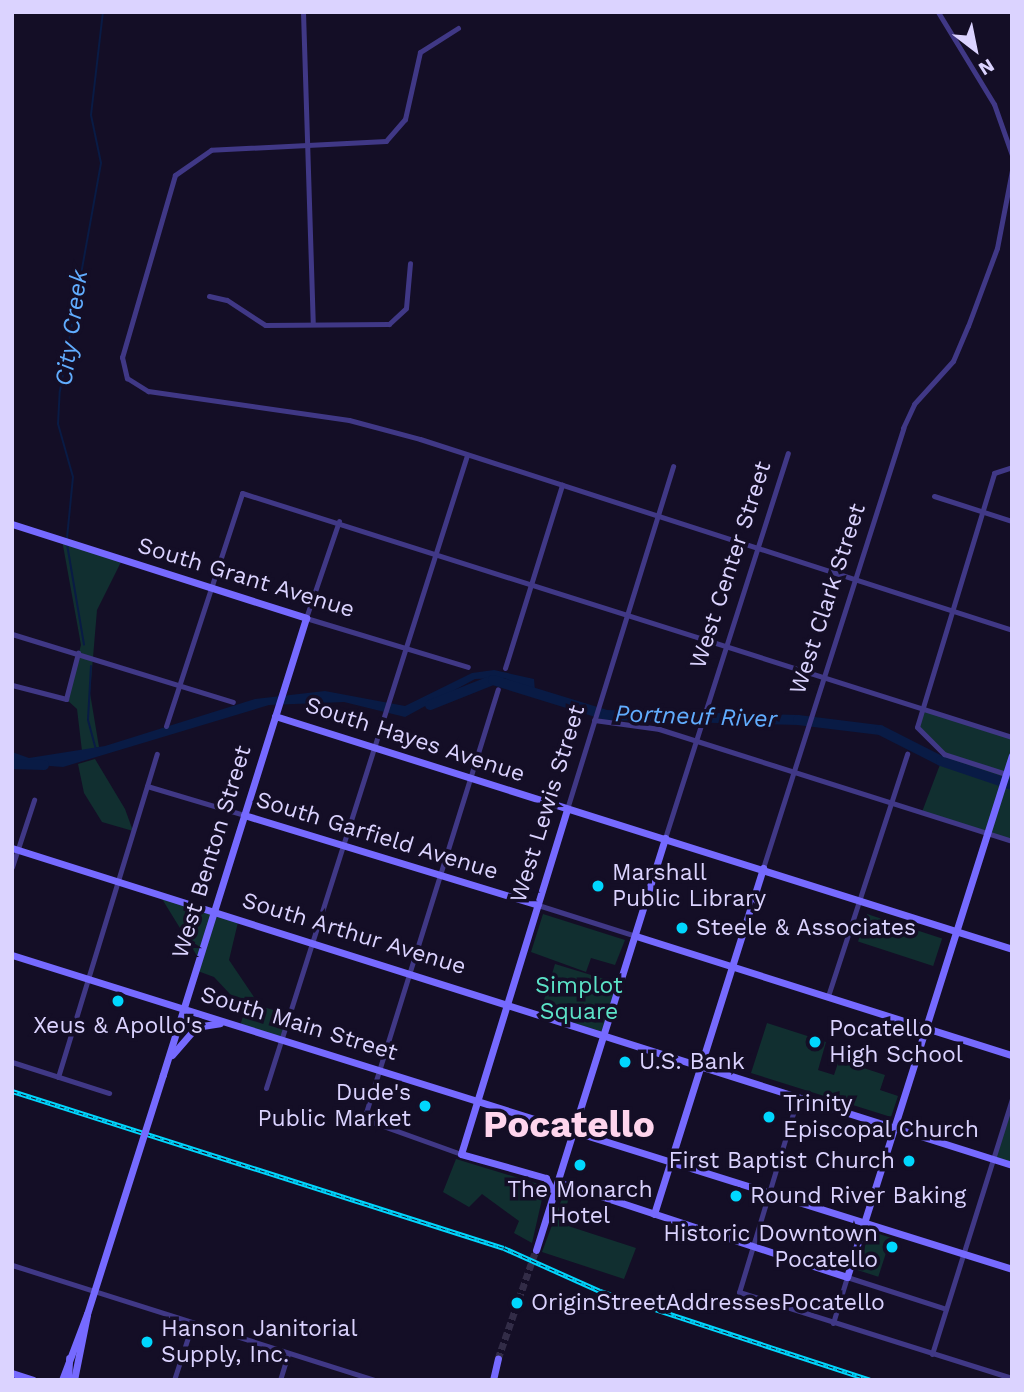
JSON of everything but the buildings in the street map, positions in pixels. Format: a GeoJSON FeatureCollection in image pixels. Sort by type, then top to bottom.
{"type":"FeatureCollection","features":[{"type":"Feature","properties":{"kind":"street"},"geometry":{"type":"LineString","coordinates":[[303,12],[304,148],[313,324]]}},
{"type":"Feature","properties":{"kind":"street"},"geometry":{"type":"LineString","coordinates":[[938,12],[994,104],[1012,155]]}},
{"type":"Feature","properties":{"kind":"street"},"geometry":{"type":"LineString","coordinates":[[458,28],[420,52],[397,132],[375,145],[211,150],[175,175],[123,371],[148,391],[349,420],[562,485],[657,519],[1012,630]]}},
{"type":"Feature","properties":{"kind":"street","name":"West Clark Street"},"geometry":{"type":"LineString","coordinates":[[654,1214],[907,416],[953,361],[968,326],[997,248],[1012,170]]}},
{"type":"Feature","properties":{"kind":"street"},"geometry":{"type":"LineString","coordinates":[[209,296],[228,300],[265,325],[389,324],[406,308],[410,263]]}},
{"type":"Feature","properties":{"kind":"street","name":"West Center Street"},"geometry":{"type":"LineString","coordinates":[[536,1250],[788,453]]}},
{"type":"Feature","properties":{"kind":"street"},"geometry":{"type":"LineString","coordinates":[[266,1088],[467,455]]}},
{"type":"Feature","properties":{"kind":"street","name":"West Lewis Street"},"geometry":{"type":"LineString","coordinates":[[461,1154],[673,466]]}},
{"type":"Feature","properties":{"kind":"street"},"geometry":{"type":"LineString","coordinates":[[1006,774],[944,754],[917,727],[981,511],[998,467],[1012,467]]}},
{"type":"Feature","properties":{"kind":"street"},"geometry":{"type":"LineString","coordinates":[[505,668],[562,485]]}},
{"type":"Feature","properties":{"kind":"street"},"geometry":{"type":"LineString","coordinates":[[166,726],[242,493],[435,551],[627,616],[824,675],[1012,737]]}},
{"type":"Feature","properties":{"kind":"street"},"geometry":{"type":"LineString","coordinates":[[934,496],[1012,521]]}},
{"type":"Feature","properties":{"kind":"street","name":"West Benton Street"},"geometry":{"type":"LineString","coordinates":[[87,1314],[276,712],[339,521]]}},
{"type":"Feature","properties":{"kind":"street","name":"South Grant Avenue"},"geometry":{"type":"LineString","coordinates":[[12,524],[210,589],[468,667]]}},
{"type":"Feature","properties":{"kind":"street"},"geometry":{"type":"LineString","coordinates":[[12,634],[233,702]]}},
{"type":"Feature","properties":{"kind":"street"},"geometry":{"type":"LineString","coordinates":[[12,685],[66,699],[78,653]]}},
{"type":"Feature","properties":{"kind":"street"},"geometry":{"type":"LineString","coordinates":[[498,689],[364,1119],[461,1154],[547,1178],[563,1168]]}},
{"type":"Feature","properties":{"kind":"street","name":"South Hayes Avenue"},"geometry":{"type":"LineString","coordinates":[[276,712],[373,747],[763,868],[1012,949]]}},
{"type":"Feature","properties":{"kind":"street"},"geometry":{"type":"LineString","coordinates":[[594,720],[695,741],[1012,841]]}},
{"type":"Feature","properties":{"kind":"street"},"geometry":{"type":"LineString","coordinates":[[58,1077],[157,754]]}},
{"type":"Feature","properties":{"kind":"street"},"geometry":{"type":"LineString","coordinates":[[828,996],[907,754]]}},
{"type":"Feature","properties":{"kind":"street"},"geometry":{"type":"LineString","coordinates":[[833,1323],[1012,755]]}},
{"type":"Feature","properties":{"kind":"street","name":"South Garfield Avenue"},"geometry":{"type":"LineString","coordinates":[[147,786],[635,936]]}},
{"type":"Feature","properties":{"kind":"street"},"geometry":{"type":"LineString","coordinates":[[12,867],[15,848],[34,800]]}},
{"type":"Feature","properties":{"kind":"street","name":"South Arthur Avenue"},"geometry":{"type":"LineString","coordinates":[[15,848],[410,970],[1012,1165]]}},
{"type":"Feature","properties":{"kind":"street"},"geometry":{"type":"LineString","coordinates":[[635,936],[1012,1055]]}},
{"type":"Feature","properties":{"kind":"street","name":"South Main Street"},"geometry":{"type":"LineString","coordinates":[[12,955],[379,1068],[1012,1269]]}},
{"type":"Feature","properties":{"kind":"street"},"geometry":{"type":"LineString","coordinates":[[166,1064],[196,1027],[234,1025]]}},
{"type":"Feature","properties":{"kind":"street"},"geometry":{"type":"LineString","coordinates":[[12,1062],[109,1093]]}},
{"type":"Feature","properties":{"kind":"street"},"geometry":{"type":"LineString","coordinates":[[799,1096],[739,1292],[1012,1378]]}},
{"type":"Feature","properties":{"kind":"street"},"geometry":{"type":"LineString","coordinates":[[932,1354],[1012,1098]]}},
{"type":"Feature","properties":{"kind":"street"},"geometry":{"type":"LineString","coordinates":[[547,1178],[555,1194]]}},
{"type":"Feature","properties":{"kind":"street"},"geometry":{"type":"LineString","coordinates":[[558,1182],[946,1309]]}},
{"type":"Feature","properties":{"kind":"street"},"geometry":{"type":"LineString","coordinates":[[12,1265],[374,1380]]}},
{"type":"Feature","properties":{"kind":"street"},"geometry":{"type":"LineString","coordinates":[[62,1380],[87,1314]]}},
{"type":"Feature","properties":{"kind":"street"},"geometry":{"type":"LineString","coordinates":[[74,1380],[87,1314]]}},
{"type":"Feature","properties":{"kind":"street"},"geometry":{"type":"LineString","coordinates":[[174,1380],[192,1322]]}},
{"type":"Feature","properties":{"kind":"street"},"geometry":{"type":"LineString","coordinates":[[280,1380],[288,1353]]}},
{"type":"Feature","properties":{"kind":"street"},"geometry":{"type":"LineString","coordinates":[[68,1380],[69,1357]]}},
{"type":"Feature","properties":{"kind":"street"},"geometry":{"type":"LineString","coordinates":[[493,1380],[498,1359]]}},
{"type":"Feature","properties":{"kind":"street"},"geometry":{"type":"LineString","coordinates":[[12,1373],[33,1380]]}},
{"type":"Feature","properties":{"kind":"green space"},"geometry":{"type":"Polygon","coordinates":[[[62,540],[122,560],[97,610],[90,693],[99,747],[82,751],[77,709],[66,699],[81,645],[62,540]]]}},
{"type":"Feature","properties":{"kind":"green space"},"geometry":{"type":"Polygon","coordinates":[[[921,707],[1012,737],[1012,841],[922,812],[944,754],[917,727],[921,707]]]}},
{"type":"Feature","properties":{"kind":"green space"},"geometry":{"type":"Polygon","coordinates":[[[95,759],[125,809],[133,831],[102,822],[84,793],[78,764],[95,759]]]}},
{"type":"Feature","properties":{"kind":"green space"},"geometry":{"type":"Polygon","coordinates":[[[159,894],[239,918],[229,960],[260,1006],[290,1015],[283,1038],[240,1026],[245,1010],[214,977],[195,970],[199,959],[159,894]]]}},
{"type":"Feature","properties":{"kind":"green space"},"geometry":{"type":"Polygon","coordinates":[[[543,914],[625,940],[615,965],[591,958],[586,972],[531,952],[543,914]]]}},
{"type":"Feature","properties":{"kind":"green space"},"geometry":{"type":"Polygon","coordinates":[[[867,914],[942,938],[933,966],[858,942],[867,914]]]}},
{"type":"Feature","properties":{"kind":"green space","name":"Simplot Square"},"geometry":{"type":"Polygon","coordinates":[[[555,964],[619,984],[604,1032],[540,1013],[555,964]]]}},
{"type":"Feature","properties":{"kind":"green space"},"geometry":{"type":"Polygon","coordinates":[[[767,1023],[826,1042],[818,1070],[834,1075],[839,1060],[885,1075],[880,1090],[898,1096],[891,1117],[751,1073],[767,1023]]]}},
{"type":"Feature","properties":{"kind":"green space"},"geometry":{"type":"Polygon","coordinates":[[[1012,1106],[1012,1165],[993,1159],[1012,1106]]]}},
{"type":"Feature","properties":{"kind":"green space"},"geometry":{"type":"Polygon","coordinates":[[[456,1159],[545,1186],[532,1243],[514,1233],[519,1221],[482,1194],[469,1207],[443,1192],[456,1159]]]}},
{"type":"Feature","properties":{"kind":"green space"},"geometry":{"type":"Polygon","coordinates":[[[564,1193],[570,1193],[562,1224],[636,1248],[624,1279],[542,1252],[564,1193]]]}},
{"type":"Feature","properties":{"kind":"green space"},"geometry":{"type":"Polygon","coordinates":[[[870,1231],[891,1238],[878,1277],[857,1270],[870,1231]]]}},
{"type":"Feature","properties":{"kind":"water"},"geometry":{"type":"Polygon","coordinates":[[[494,670],[534,679],[535,691],[504,678],[475,679],[405,717],[344,702],[269,705],[63,767],[12,763],[12,752],[29,758],[105,746],[255,699],[325,691],[405,706],[472,673],[494,670]]]}},
{"type":"Feature","properties":{"kind":"waterway","name":"City Creek"},"geometry":{"type":"LineString","coordinates":[[67,538],[73,477],[58,424],[60,391],[101,163],[91,115],[103,12]]}},
{"type":"Feature","properties":{"kind":"waterway","name":"City Creek"},"geometry":{"type":"LineString","coordinates":[[67,544],[84,645]]}},
{"type":"Feature","properties":{"kind":"waterway","name":"City Creek"},"geometry":{"type":"LineString","coordinates":[[91,666],[88,720],[95,747]]}},
{"type":"Feature","properties":{"kind":"waterway","name":"Portneuf River"},"geometry":{"type":"LineString","coordinates":[[430,705],[493,680],[606,715],[798,720],[880,730],[941,761],[1012,785]]}},
{"type":"Feature","properties":{"kind":"waterway","name":"Portneuf River"},"geometry":{"type":"LineString","coordinates":[[12,764],[44,765]]}},
{"type":"Feature","properties":{"kind":"tunnel"},"geometry":{"type":"LineString","coordinates":[[498,1359],[536,1250]]}},
{"type":"Feature","properties":{"kind":"railway"},"geometry":{"type":"LineString","coordinates":[[12,1091],[504,1248],[600,1291],[870,1380]]}},
{"type":"Feature","properties":{"kind":"place","name":"Marshall Public Library"},"geometry":{"type":"Point","coordinates":[598,886]}},
{"type":"Feature","properties":{"kind":"place","name":"Steele & Associates"},"geometry":{"type":"Point","coordinates":[682,928]}},
{"type":"Feature","properties":{"kind":"place","name":"Xeus & Apollo's"},"geometry":{"type":"Point","coordinates":[118,1001]}},
{"type":"Feature","properties":{"kind":"place","name":"Pocatello High School"},"geometry":{"type":"Point","coordinates":[815,1042]}},
{"type":"Feature","properties":{"kind":"place","name":"U.S. Bank"},"geometry":{"type":"Point","coordinates":[625,1062]}},
{"type":"Feature","properties":{"kind":"place","name":"Dude's Public Market"},"geometry":{"type":"Point","coordinates":[425,1106]}},
{"type":"Feature","properties":{"kind":"place","name":"Trinity Episcopal Church"},"geometry":{"type":"Point","coordinates":[769,1117]}},
{"type":"Feature","properties":{"kind":"place","name":"First Baptist Church"},"geometry":{"type":"Point","coordinates":[909,1161]}},
{"type":"Feature","properties":{"kind":"place","name":"The Monarch Hotel"},"geometry":{"type":"Point","coordinates":[580,1165]}},
{"type":"Feature","properties":{"kind":"place","name":"Round River Baking"},"geometry":{"type":"Point","coordinates":[736,1196]}},
{"type":"Feature","properties":{"kind":"place","name":"Historic Downtown Pocatello"},"geometry":{"type":"Point","coordinates":[892,1247]}},
{"type":"Feature","properties":{"kind":"place","name":"OriginStreetAddressesPocatello"},"geometry":{"type":"Point","coordinates":[517,1303]}},
{"type":"Feature","properties":{"kind":"place","name":"Hanson Janitorial Supply, Inc."},"geometry":{"type":"Point","coordinates":[147,1342]}},
{"type":"Feature","properties":{"kind":"district","name":"Pocatello"},"geometry":{"type":"Point","coordinates":[569,1125]}}]}
